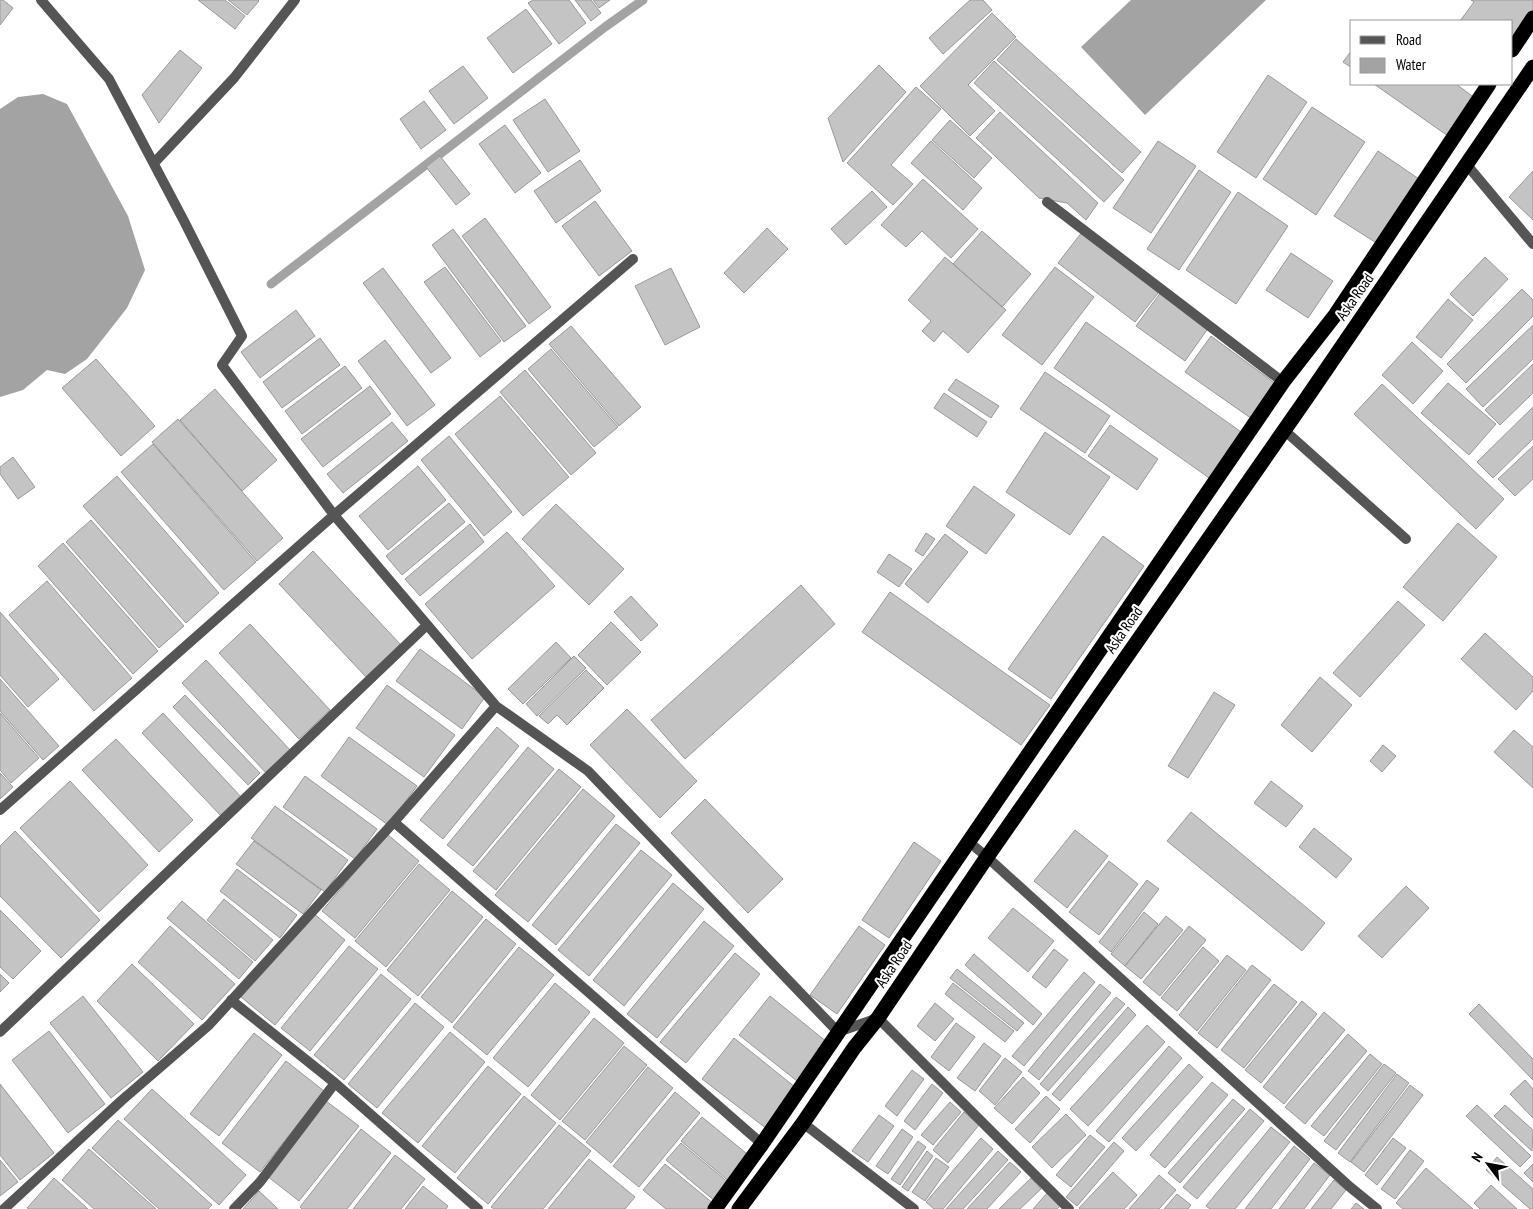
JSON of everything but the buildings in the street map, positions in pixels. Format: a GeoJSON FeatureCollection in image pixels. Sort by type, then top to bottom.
{"type":"FeatureCollection","features":[{"type":"Feature","properties":{"kind":"highway"},"geometry":{"type":"LineString","coordinates":[[1513,48],[1533,18]]}},
{"type":"Feature","properties":{"kind":"highway","name":"Aska Road"},"geometry":{"type":"LineString","coordinates":[[739,1209],[803,1123],[854,1048],[878,1018],[987,857],[1284,430],[1533,67]]}},
{"type":"Feature","properties":{"kind":"highway"},"geometry":{"type":"LineString","coordinates":[[714,1209],[762,1144],[1283,382],[1336,314],[1489,85]]}},
{"type":"Feature","properties":{"kind":"highway"},"geometry":{"type":"LineString","coordinates":[[1448,146],[1467,165]]}},
{"type":"Feature","properties":{"kind":"street"},"geometry":{"type":"LineString","coordinates":[[154,163],[234,78],[295,0]]}},
{"type":"Feature","properties":{"kind":"street"},"geometry":{"type":"LineString","coordinates":[[44,1],[109,79],[242,336],[222,365],[334,515],[496,706],[588,771],[838,1032],[878,1018],[1069,1209]]}},
{"type":"Feature","properties":{"kind":"street"},"geometry":{"type":"LineString","coordinates":[[1467,165],[1533,244]]}},
{"type":"Feature","properties":{"kind":"street"},"geometry":{"type":"LineString","coordinates":[[1047,202],[1283,382]]}},
{"type":"Feature","properties":{"kind":"street"},"geometry":{"type":"LineString","coordinates":[[0,810],[334,515],[633,258]]}},
{"type":"Feature","properties":{"kind":"street"},"geometry":{"type":"LineString","coordinates":[[1284,430],[1406,539]]}},
{"type":"Feature","properties":{"kind":"street"},"geometry":{"type":"LineString","coordinates":[[0,1032],[427,624]]}},
{"type":"Feature","properties":{"kind":"street"},"geometry":{"type":"LineString","coordinates":[[0,1206],[4,1209],[121,1101],[209,1025],[394,822],[496,706]]}},
{"type":"Feature","properties":{"kind":"street"},"geometry":{"type":"LineString","coordinates":[[394,822],[762,1144]]}},
{"type":"Feature","properties":{"kind":"street"},"geometry":{"type":"LineString","coordinates":[[969,842],[1350,1187],[1377,1209]]}},
{"type":"Feature","properties":{"kind":"street"},"geometry":{"type":"LineString","coordinates":[[232,1000],[335,1083],[478,1209]]}},
{"type":"Feature","properties":{"kind":"street"},"geometry":{"type":"LineString","coordinates":[[234,1209],[260,1182],[335,1083]]}},
{"type":"Feature","properties":{"kind":"street"},"geometry":{"type":"LineString","coordinates":[[803,1123],[914,1209]]}},
{"type":"Feature","properties":{"kind":"water"},"geometry":{"type":"Polygon","coordinates":[[[1131,0],[1266,0],[1145,115],[1081,47],[1131,0]]]}},
{"type":"Feature","properties":{"kind":"water"},"geometry":{"type":"Polygon","coordinates":[[[43,94],[67,104],[128,216],[145,270],[127,308],[87,359],[65,374],[47,370],[23,390],[0,397],[0,109],[18,97],[43,94]]]}},
{"type":"Feature","properties":{"kind":"waterway"},"geometry":{"type":"LineString","coordinates":[[271,284],[605,27],[643,0]]}}]}
